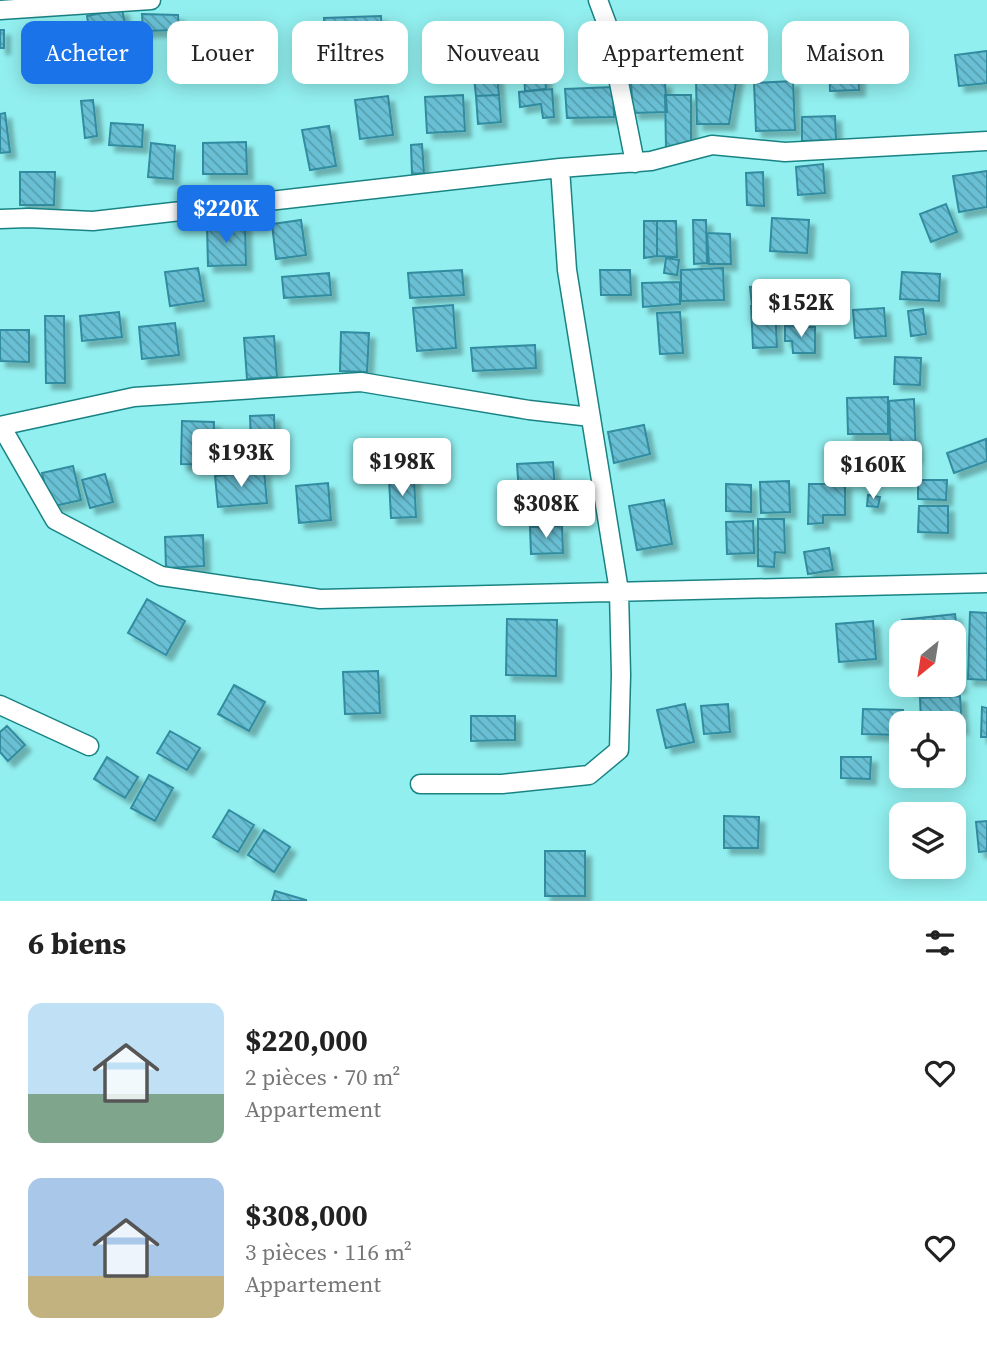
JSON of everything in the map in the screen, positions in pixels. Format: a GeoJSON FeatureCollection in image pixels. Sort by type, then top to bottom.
{"type":"FeatureCollection","features":[{"type":"Feature","properties":{"kind":"street"},"geometry":{"type":"LineString","coordinates":[[0,9],[13,0]]}},
{"type":"Feature","properties":{"kind":"street"},"geometry":{"type":"LineString","coordinates":[[0,9],[151,0]]}},
{"type":"Feature","properties":{"kind":"street"},"geometry":{"type":"LineString","coordinates":[[598,0],[608,27],[635,163]]}},
{"type":"Feature","properties":{"kind":"street"},"geometry":{"type":"LineString","coordinates":[[0,219],[93,221],[560,168],[635,163],[712,145],[785,152],[987,141]]}},
{"type":"Feature","properties":{"kind":"street"},"geometry":{"type":"LineString","coordinates":[[420,784],[502,784],[589,775],[619,750],[619,592],[567,270],[560,168]]}},
{"type":"Feature","properties":{"kind":"street"},"geometry":{"type":"LineString","coordinates":[[591,417],[529,410],[361,382],[134,397],[0,426],[55,520],[161,576],[320,599],[987,583]]}},
{"type":"Feature","properties":{"kind":"street"},"geometry":{"type":"LineString","coordinates":[[0,705],[89,746]]}},
{"type":"Feature","properties":{"kind":"building"},"geometry":{"type":"Polygon","coordinates":[[[122,9],[124,21],[88,21],[87,16],[122,9]]]}},
{"type":"Feature","properties":{"kind":"building"},"geometry":{"type":"Polygon","coordinates":[[[142,14],[178,15],[178,21],[167,21],[167,30],[153,31],[153,21],[142,21],[142,14]]]}},
{"type":"Feature","properties":{"kind":"building"},"geometry":{"type":"Polygon","coordinates":[[[381,16],[381,21],[324,21],[324,18],[381,16]]]}},
{"type":"Feature","properties":{"kind":"building"},"geometry":{"type":"Polygon","coordinates":[[[0,30],[4,30],[4,48],[0,48],[0,30]]]}},
{"type":"Feature","properties":{"kind":"building"},"geometry":{"type":"Polygon","coordinates":[[[987,51],[987,83],[959,86],[955,55],[987,51]]]}},
{"type":"Feature","properties":{"kind":"building"},"geometry":{"type":"Polygon","coordinates":[[[475,84],[498,84],[499,95],[476,96],[475,84]]]}},
{"type":"Feature","properties":{"kind":"building"},"geometry":{"type":"Polygon","coordinates":[[[525,84],[546,84],[546,89],[525,91],[525,84]]]}},
{"type":"Feature","properties":{"kind":"building"},"geometry":{"type":"Polygon","coordinates":[[[631,84],[665,84],[667,112],[633,113],[631,84]]]}},
{"type":"Feature","properties":{"kind":"building"},"geometry":{"type":"Polygon","coordinates":[[[696,84],[736,84],[729,124],[697,124],[696,84]]]}},
{"type":"Feature","properties":{"kind":"building"},"geometry":{"type":"Polygon","coordinates":[[[754,84],[793,84],[795,130],[756,131],[754,84]]]}},
{"type":"Feature","properties":{"kind":"building"},"geometry":{"type":"Polygon","coordinates":[[[830,84],[859,84],[859,90],[830,91],[830,84]]]}},
{"type":"Feature","properties":{"kind":"building"},"geometry":{"type":"Polygon","coordinates":[[[613,87],[614,117],[567,118],[565,89],[613,87]]]}},
{"type":"Feature","properties":{"kind":"building"},"geometry":{"type":"Polygon","coordinates":[[[552,89],[554,117],[543,118],[541,104],[520,107],[519,92],[552,89]]]}},
{"type":"Feature","properties":{"kind":"building"},"geometry":{"type":"Polygon","coordinates":[[[463,95],[465,131],[427,133],[425,97],[463,95]]]}},
{"type":"Feature","properties":{"kind":"building"},"geometry":{"type":"Polygon","coordinates":[[[499,95],[501,122],[478,124],[476,96],[499,95]]]}},
{"type":"Feature","properties":{"kind":"building"},"geometry":{"type":"Polygon","coordinates":[[[665,95],[691,95],[691,147],[666,147],[665,95]]]}},
{"type":"Feature","properties":{"kind":"building"},"geometry":{"type":"Polygon","coordinates":[[[388,96],[393,135],[360,139],[355,100],[388,96]]]}},
{"type":"Feature","properties":{"kind":"building"},"geometry":{"type":"Polygon","coordinates":[[[93,100],[97,136],[85,138],[81,101],[93,100]]]}},
{"type":"Feature","properties":{"kind":"building"},"geometry":{"type":"Polygon","coordinates":[[[5,113],[10,152],[0,153],[0,114],[5,113]]]}},
{"type":"Feature","properties":{"kind":"building"},"geometry":{"type":"Polygon","coordinates":[[[835,116],[836,140],[802,141],[802,117],[835,116]]]}},
{"type":"Feature","properties":{"kind":"building"},"geometry":{"type":"Polygon","coordinates":[[[111,123],[143,125],[142,147],[109,145],[111,123]]]}},
{"type":"Feature","properties":{"kind":"building"},"geometry":{"type":"Polygon","coordinates":[[[329,126],[336,166],[310,170],[302,130],[329,126]]]}},
{"type":"Feature","properties":{"kind":"building"},"geometry":{"type":"Polygon","coordinates":[[[246,142],[247,174],[203,174],[203,143],[246,142]]]}},
{"type":"Feature","properties":{"kind":"building"},"geometry":{"type":"Polygon","coordinates":[[[151,143],[175,146],[173,179],[148,177],[151,143]]]}},
{"type":"Feature","properties":{"kind":"building"},"geometry":{"type":"Polygon","coordinates":[[[422,144],[424,173],[412,174],[411,145],[422,144]]]}},
{"type":"Feature","properties":{"kind":"building"},"geometry":{"type":"Polygon","coordinates":[[[823,164],[825,193],[798,195],[796,167],[823,164]]]}},
{"type":"Feature","properties":{"kind":"building"},"geometry":{"type":"Polygon","coordinates":[[[987,171],[987,207],[959,212],[953,176],[987,171]]]}},
{"type":"Feature","properties":{"kind":"building"},"geometry":{"type":"Polygon","coordinates":[[[20,172],[55,172],[54,205],[20,205],[20,172]]]}},
{"type":"Feature","properties":{"kind":"building"},"geometry":{"type":"Polygon","coordinates":[[[763,172],[764,206],[747,205],[746,173],[763,172]]]}},
{"type":"Feature","properties":{"kind":"building"},"geometry":{"type":"Polygon","coordinates":[[[946,204],[957,232],[931,242],[920,214],[946,204]]]}},
{"type":"Feature","properties":{"kind":"building"},"geometry":{"type":"Polygon","coordinates":[[[772,218],[809,220],[807,253],[770,251],[772,218]]]}},
{"type":"Feature","properties":{"kind":"building"},"geometry":{"type":"Polygon","coordinates":[[[301,220],[306,255],[276,259],[272,224],[301,220]]]}},
{"type":"Feature","properties":{"kind":"building"},"geometry":{"type":"Polygon","coordinates":[[[693,220],[706,220],[707,263],[694,264],[693,220]]]}},
{"type":"Feature","properties":{"kind":"building"},"geometry":{"type":"Polygon","coordinates":[[[644,221],[657,221],[657,256],[644,258],[644,221]]]}},
{"type":"Feature","properties":{"kind":"building"},"geometry":{"type":"Polygon","coordinates":[[[657,221],[676,221],[677,257],[657,256],[657,221]]]}},
{"type":"Feature","properties":{"kind":"building"},"geometry":{"type":"Polygon","coordinates":[[[245,224],[246,265],[208,266],[207,225],[245,224]]]}},
{"type":"Feature","properties":{"kind":"building"},"geometry":{"type":"Polygon","coordinates":[[[707,233],[730,234],[731,264],[709,264],[707,233]]]}},
{"type":"Feature","properties":{"kind":"building"},"geometry":{"type":"Polygon","coordinates":[[[666,258],[679,260],[677,275],[664,273],[666,258]]]}},
{"type":"Feature","properties":{"kind":"building"},"geometry":{"type":"Polygon","coordinates":[[[198,268],[204,301],[170,306],[165,272],[198,268]]]}},
{"type":"Feature","properties":{"kind":"building"},"geometry":{"type":"Polygon","coordinates":[[[723,268],[724,300],[681,301],[681,270],[723,268]]]}},
{"type":"Feature","properties":{"kind":"building"},"geometry":{"type":"Polygon","coordinates":[[[462,270],[464,295],[410,298],[408,273],[462,270]]]}},
{"type":"Feature","properties":{"kind":"building"},"geometry":{"type":"Polygon","coordinates":[[[600,270],[630,270],[631,295],[601,295],[600,270]]]}},
{"type":"Feature","properties":{"kind":"building"},"geometry":{"type":"Polygon","coordinates":[[[902,272],[940,274],[939,301],[900,299],[902,272]]]}},
{"type":"Feature","properties":{"kind":"building"},"geometry":{"type":"Polygon","coordinates":[[[329,273],[331,295],[284,298],[282,277],[329,273]]]}},
{"type":"Feature","properties":{"kind":"building"},"geometry":{"type":"Polygon","coordinates":[[[680,282],[680,304],[643,307],[642,283],[680,282]]]}},
{"type":"Feature","properties":{"kind":"building"},"geometry":{"type":"Polygon","coordinates":[[[776,285],[778,304],[752,306],[750,287],[776,285]]]}},
{"type":"Feature","properties":{"kind":"building"},"geometry":{"type":"Polygon","coordinates":[[[453,305],[456,348],[417,351],[413,308],[453,305]]]}},
{"type":"Feature","properties":{"kind":"building"},"geometry":{"type":"Polygon","coordinates":[[[751,306],[775,306],[777,347],[753,348],[751,306]]]}},
{"type":"Feature","properties":{"kind":"building"},"geometry":{"type":"Polygon","coordinates":[[[884,308],[886,336],[855,338],[853,310],[884,308]]]}},
{"type":"Feature","properties":{"kind":"building"},"geometry":{"type":"Polygon","coordinates":[[[923,309],[926,334],[911,336],[908,311],[923,309]]]}},
{"type":"Feature","properties":{"kind":"building"},"geometry":{"type":"Polygon","coordinates":[[[119,312],[122,337],[82,341],[80,316],[119,312]]]}},
{"type":"Feature","properties":{"kind":"building"},"geometry":{"type":"Polygon","coordinates":[[[680,312],[683,353],[660,354],[657,313],[680,312]]]}},
{"type":"Feature","properties":{"kind":"building"},"geometry":{"type":"Polygon","coordinates":[[[45,316],[64,316],[65,383],[46,383],[45,316]]]}},
{"type":"Feature","properties":{"kind":"building"},"geometry":{"type":"Polygon","coordinates":[[[175,323],[179,355],[142,359],[139,327],[175,323]]]}},
{"type":"Feature","properties":{"kind":"building"},"geometry":{"type":"Polygon","coordinates":[[[785,326],[815,327],[815,353],[793,353],[792,341],[785,341],[785,326]]]}},
{"type":"Feature","properties":{"kind":"building"},"geometry":{"type":"Polygon","coordinates":[[[0,330],[29,330],[29,362],[0,361],[0,330]]]}},
{"type":"Feature","properties":{"kind":"building"},"geometry":{"type":"Polygon","coordinates":[[[341,332],[369,333],[367,372],[340,371],[341,332]]]}},
{"type":"Feature","properties":{"kind":"building"},"geometry":{"type":"Polygon","coordinates":[[[274,336],[277,377],[247,379],[244,338],[274,336]]]}},
{"type":"Feature","properties":{"kind":"building"},"geometry":{"type":"Polygon","coordinates":[[[535,345],[536,368],[473,371],[471,348],[535,345]]]}},
{"type":"Feature","properties":{"kind":"building"},"geometry":{"type":"Polygon","coordinates":[[[895,357],[921,358],[920,385],[894,384],[895,357]]]}},
{"type":"Feature","properties":{"kind":"building"},"geometry":{"type":"Polygon","coordinates":[[[888,397],[888,434],[848,434],[847,398],[888,397]]]}},
{"type":"Feature","properties":{"kind":"building"},"geometry":{"type":"Polygon","coordinates":[[[914,399],[916,457],[891,457],[889,401],[914,399]]]}},
{"type":"Feature","properties":{"kind":"building"},"geometry":{"type":"Polygon","coordinates":[[[274,415],[276,466],[252,467],[250,416],[274,415]]]}},
{"type":"Feature","properties":{"kind":"building"},"geometry":{"type":"Polygon","coordinates":[[[182,421],[214,422],[213,465],[181,464],[182,421]]]}},
{"type":"Feature","properties":{"kind":"building"},"geometry":{"type":"Polygon","coordinates":[[[644,425],[650,454],[614,463],[608,432],[644,425]]]}},
{"type":"Feature","properties":{"kind":"building"},"geometry":{"type":"Polygon","coordinates":[[[986,439],[987,461],[954,473],[947,453],[986,439]]]}},
{"type":"Feature","properties":{"kind":"building"},"geometry":{"type":"Polygon","coordinates":[[[553,462],[555,490],[519,493],[517,464],[553,462]]]}},
{"type":"Feature","properties":{"kind":"building"},"geometry":{"type":"Polygon","coordinates":[[[73,466],[81,500],[50,507],[42,473],[73,466]]]}},
{"type":"Feature","properties":{"kind":"building"},"geometry":{"type":"Polygon","coordinates":[[[264,471],[267,503],[218,507],[215,476],[264,471]]]}},
{"type":"Feature","properties":{"kind":"building"},"geometry":{"type":"Polygon","coordinates":[[[105,474],[113,502],[90,508],[82,480],[105,474]]]}},
{"type":"Feature","properties":{"kind":"building"},"geometry":{"type":"Polygon","coordinates":[[[414,478],[416,517],[391,518],[389,479],[414,478]]]}},
{"type":"Feature","properties":{"kind":"building"},"geometry":{"type":"Polygon","coordinates":[[[918,480],[947,480],[946,500],[918,499],[918,480]]]}},
{"type":"Feature","properties":{"kind":"building"},"geometry":{"type":"Polygon","coordinates":[[[789,481],[790,512],[761,513],[760,482],[789,481]]]}},
{"type":"Feature","properties":{"kind":"building"},"geometry":{"type":"Polygon","coordinates":[[[328,483],[331,520],[299,523],[296,486],[328,483]]]}},
{"type":"Feature","properties":{"kind":"building"},"geometry":{"type":"Polygon","coordinates":[[[726,484],[751,485],[751,512],[726,511],[726,484]]]}},
{"type":"Feature","properties":{"kind":"building"},"geometry":{"type":"Polygon","coordinates":[[[809,484],[845,484],[845,515],[823,515],[823,523],[808,524],[809,484]]]}},
{"type":"Feature","properties":{"kind":"building"},"geometry":{"type":"Polygon","coordinates":[[[868,495],[880,497],[878,507],[867,506],[868,495]]]}},
{"type":"Feature","properties":{"kind":"building"},"geometry":{"type":"Polygon","coordinates":[[[664,500],[672,544],[637,550],[629,506],[664,500]]]}},
{"type":"Feature","properties":{"kind":"building"},"geometry":{"type":"Polygon","coordinates":[[[919,506],[948,506],[948,533],[918,532],[919,506]]]}},
{"type":"Feature","properties":{"kind":"building"},"geometry":{"type":"Polygon","coordinates":[[[758,519],[784,519],[785,553],[775,552],[774,567],[758,566],[758,519]]]}},
{"type":"Feature","properties":{"kind":"building"},"geometry":{"type":"Polygon","coordinates":[[[753,521],[754,553],[727,554],[726,522],[753,521]]]}},
{"type":"Feature","properties":{"kind":"building"},"geometry":{"type":"Polygon","coordinates":[[[562,526],[563,553],[531,554],[530,527],[562,526]]]}},
{"type":"Feature","properties":{"kind":"building"},"geometry":{"type":"Polygon","coordinates":[[[203,535],[204,566],[166,568],[165,537],[203,535]]]}},
{"type":"Feature","properties":{"kind":"building"},"geometry":{"type":"Polygon","coordinates":[[[829,548],[833,570],[808,574],[804,552],[829,548]]]}},
{"type":"Feature","properties":{"kind":"building"},"geometry":{"type":"Polygon","coordinates":[[[147,599],[185,621],[166,655],[128,633],[147,599]]]}},
{"type":"Feature","properties":{"kind":"building"},"geometry":{"type":"Polygon","coordinates":[[[970,612],[987,613],[987,680],[968,679],[970,612]]]}},
{"type":"Feature","properties":{"kind":"building"},"geometry":{"type":"Polygon","coordinates":[[[955,614],[956,620],[902,620],[955,614]]]}},
{"type":"Feature","properties":{"kind":"building"},"geometry":{"type":"Polygon","coordinates":[[[507,619],[557,620],[556,676],[506,675],[507,619]]]}},
{"type":"Feature","properties":{"kind":"building"},"geometry":{"type":"Polygon","coordinates":[[[873,621],[876,659],[839,662],[836,624],[873,621]]]}},
{"type":"Feature","properties":{"kind":"building"},"geometry":{"type":"Polygon","coordinates":[[[378,671],[380,713],[345,714],[343,672],[378,671]]]}},
{"type":"Feature","properties":{"kind":"building"},"geometry":{"type":"Polygon","coordinates":[[[234,685],[265,702],[249,731],[218,714],[234,685]]]}},
{"type":"Feature","properties":{"kind":"building"},"geometry":{"type":"Polygon","coordinates":[[[960,697],[961,711],[921,711],[920,698],[960,697]]]}},
{"type":"Feature","properties":{"kind":"building"},"geometry":{"type":"Polygon","coordinates":[[[685,704],[694,742],[666,748],[657,710],[685,704]]]}},
{"type":"Feature","properties":{"kind":"building"},"geometry":{"type":"Polygon","coordinates":[[[728,704],[730,732],[704,734],[701,706],[728,704]]]}},
{"type":"Feature","properties":{"kind":"building"},"geometry":{"type":"Polygon","coordinates":[[[982,707],[987,708],[987,737],[981,737],[982,707]]]}},
{"type":"Feature","properties":{"kind":"building"},"geometry":{"type":"Polygon","coordinates":[[[863,709],[903,710],[889,711],[889,735],[862,734],[863,709]]]}},
{"type":"Feature","properties":{"kind":"building"},"geometry":{"type":"Polygon","coordinates":[[[471,716],[515,716],[515,740],[471,741],[471,716]]]}},
{"type":"Feature","properties":{"kind":"building"},"geometry":{"type":"Polygon","coordinates":[[[7,726],[25,745],[8,761],[0,752],[0,732],[7,726]]]}},
{"type":"Feature","properties":{"kind":"building"},"geometry":{"type":"Polygon","coordinates":[[[170,731],[200,748],[187,770],[157,753],[170,731]]]}},
{"type":"Feature","properties":{"kind":"building"},"geometry":{"type":"Polygon","coordinates":[[[107,757],[138,777],[125,798],[94,779],[107,757]]]}},
{"type":"Feature","properties":{"kind":"building"},"geometry":{"type":"Polygon","coordinates":[[[841,757],[871,757],[870,779],[841,778],[841,757]]]}},
{"type":"Feature","properties":{"kind":"building"},"geometry":{"type":"Polygon","coordinates":[[[149,775],[173,788],[155,821],[131,808],[149,775]]]}},
{"type":"Feature","properties":{"kind":"building"},"geometry":{"type":"Polygon","coordinates":[[[229,810],[254,825],[238,852],[213,837],[229,810]]]}},
{"type":"Feature","properties":{"kind":"building"},"geometry":{"type":"Polygon","coordinates":[[[724,816],[759,817],[758,848],[724,848],[724,816]]]}},
{"type":"Feature","properties":{"kind":"building"},"geometry":{"type":"Polygon","coordinates":[[[987,821],[987,851],[979,852],[976,822],[987,821]]]}},
{"type":"Feature","properties":{"kind":"building"},"geometry":{"type":"Polygon","coordinates":[[[264,830],[290,847],[274,872],[248,855],[264,830]]]}},
{"type":"Feature","properties":{"kind":"building"},"geometry":{"type":"Polygon","coordinates":[[[545,851],[585,851],[585,896],[545,896],[545,851]]]}},
{"type":"Feature","properties":{"kind":"building"},"geometry":{"type":"Polygon","coordinates":[[[275,891],[306,900],[306,901],[272,901],[275,891]]]}}]}
